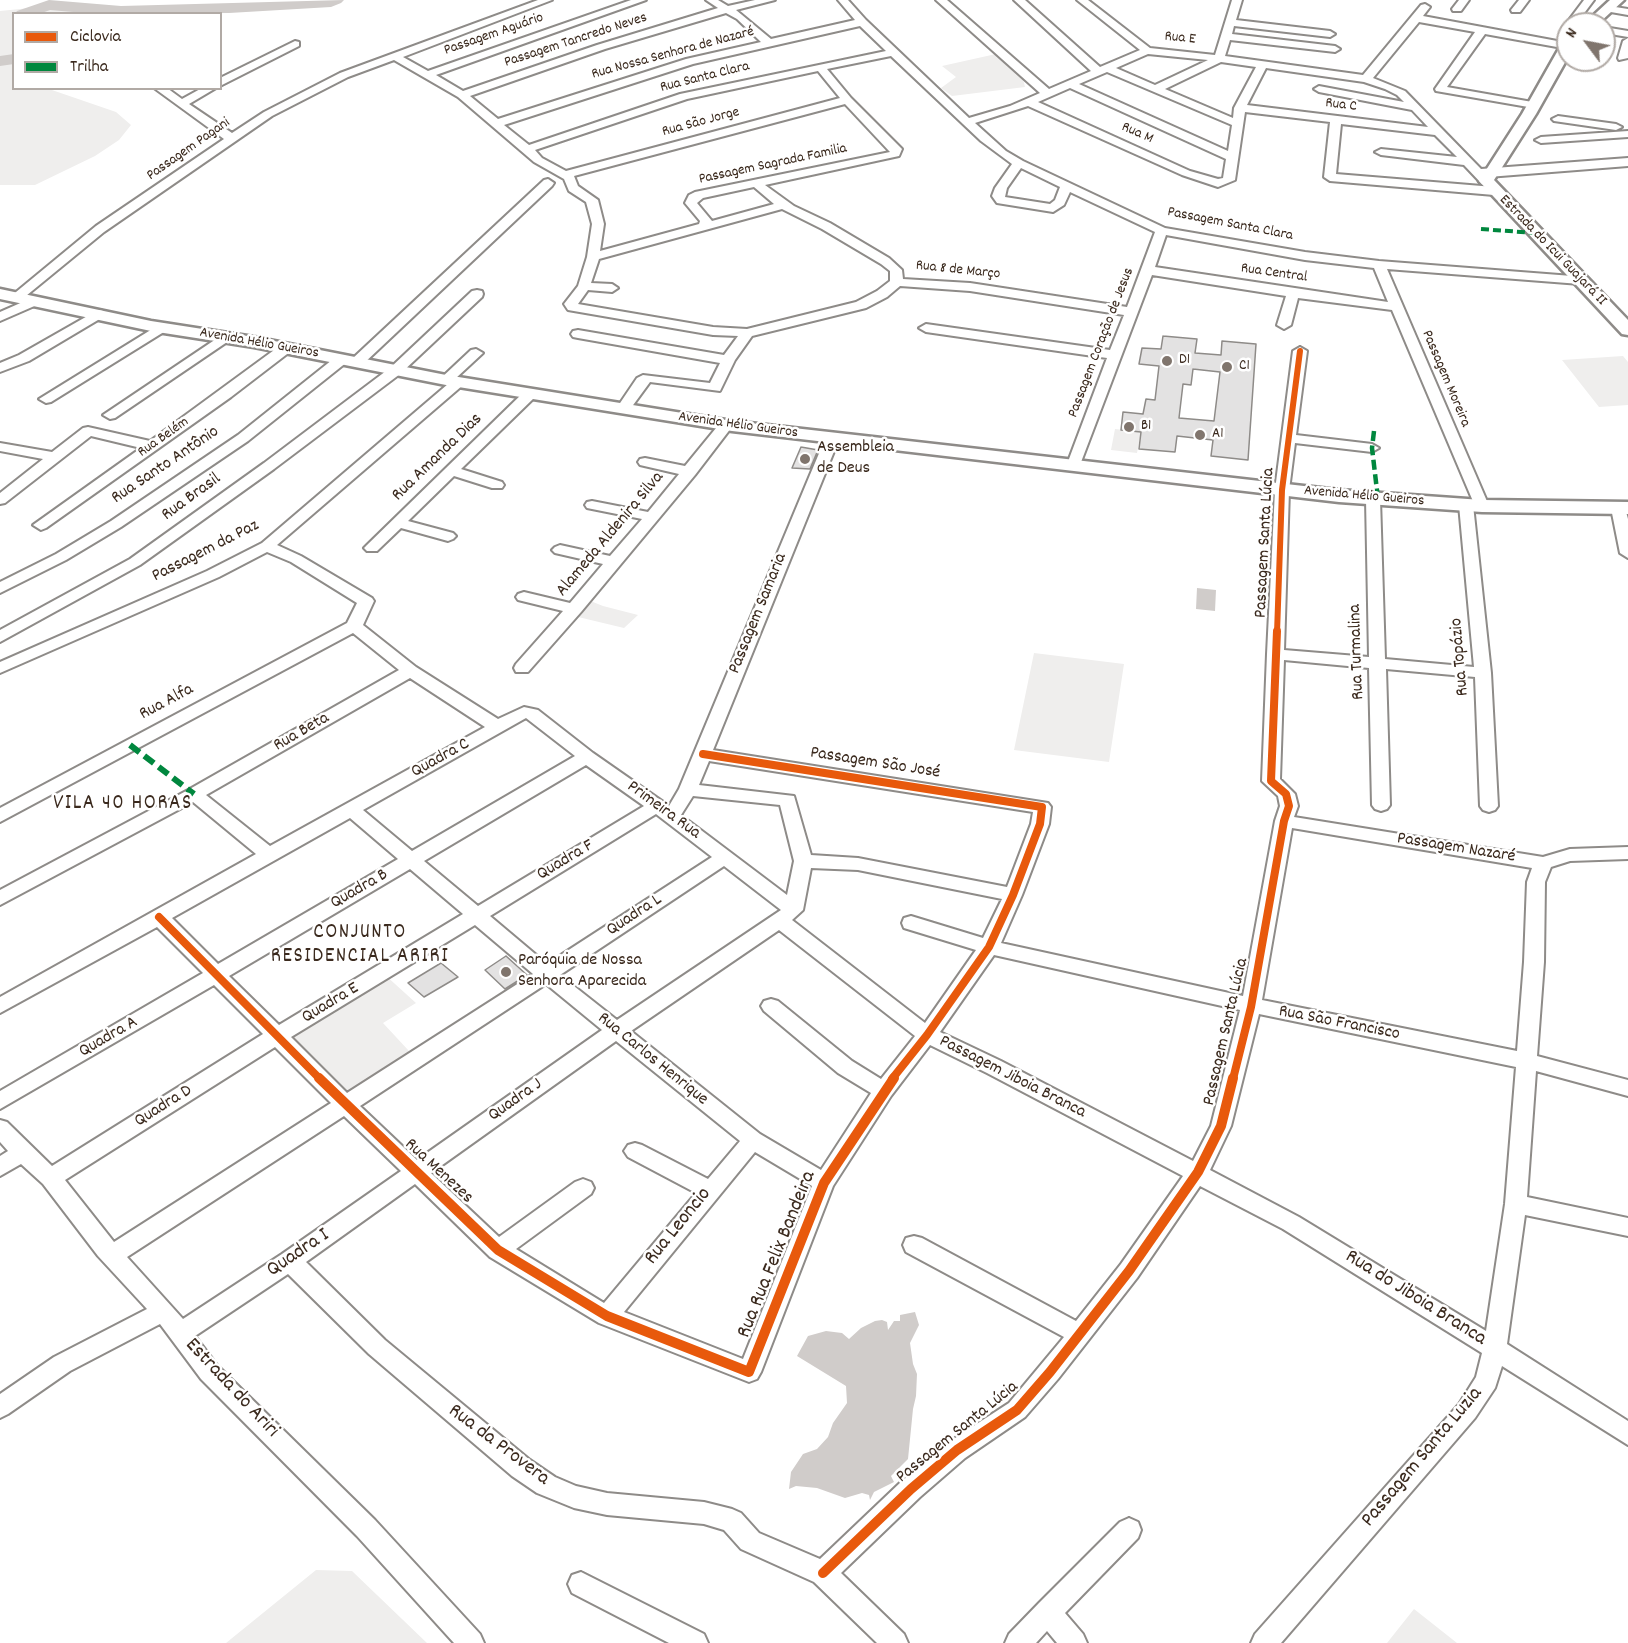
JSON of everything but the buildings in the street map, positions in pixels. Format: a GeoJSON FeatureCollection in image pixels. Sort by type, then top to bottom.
{"type":"FeatureCollection","features":[{"type":"Feature","properties":{"kind":"main road","name":"Estrada do Icui Guajará II"},"geometry":{"type":"LineString","coordinates":[[1556,61],[1534,105],[1487,179],[1628,330]]}},
{"type":"Feature","properties":{"kind":"main road","name":"Avenida Hélio Gueiros"},"geometry":{"type":"LineString","coordinates":[[8,295],[162,327],[286,348],[452,381],[726,425],[832,439],[1282,490],[1373,498],[1474,505],[1623,508]]}},
{"type":"Feature","properties":{"kind":"street","name":"Passagem Pagani"},"geometry":{"type":"LineString","coordinates":[[8,295],[268,114],[319,87],[547,0]]}},
{"type":"Feature","properties":{"kind":"street","name":"Passagem Aguário"},"geometry":{"type":"LineString","coordinates":[[426,75],[641,0]]}},
{"type":"Feature","properties":{"kind":"street"},"geometry":{"type":"LineString","coordinates":[[711,0],[741,17],[769,43]]}},
{"type":"Feature","properties":{"kind":"street","name":"Passagem Tancredo Neves"},"geometry":{"type":"LineString","coordinates":[[462,95],[601,47],[727,9],[770,0]]}},
{"type":"Feature","properties":{"kind":"street","name":"Passagem Santa Clara"},"geometry":{"type":"LineString","coordinates":[[843,0],[862,22],[985,140],[1019,163],[1162,231],[1378,266],[1580,280]]}},
{"type":"Feature","properties":{"kind":"street"},"geometry":{"type":"LineString","coordinates":[[941,0],[1048,94]]}},
{"type":"Feature","properties":{"kind":"street"},"geometry":{"type":"LineString","coordinates":[[1019,0],[1103,70],[1156,89],[1236,123]]}},
{"type":"Feature","properties":{"kind":"street"},"geometry":{"type":"LineString","coordinates":[[1082,0],[1147,51]]}},
{"type":"Feature","properties":{"kind":"street"},"geometry":{"type":"LineString","coordinates":[[1156,89],[1218,59],[1236,0]]}},
{"type":"Feature","properties":{"kind":"street"},"geometry":{"type":"LineString","coordinates":[[1516,10],[1524,0]]}},
{"type":"Feature","properties":{"kind":"street"},"geometry":{"type":"LineString","coordinates":[[1614,4],[1628,12]]}},
{"type":"Feature","properties":{"kind":"street"},"geometry":{"type":"LineString","coordinates":[[1366,79],[1425,7]]}},
{"type":"Feature","properties":{"kind":"street"},"geometry":{"type":"LineString","coordinates":[[1416,18],[1556,44]]}},
{"type":"Feature","properties":{"kind":"street","name":"Rua Nossa Senhora de Nazaré"},"geometry":{"type":"LineString","coordinates":[[495,124],[690,61],[862,22]]}},
{"type":"Feature","properties":{"kind":"street"},"geometry":{"type":"LineString","coordinates":[[1230,22],[1330,34]]}},
{"type":"Feature","properties":{"kind":"street"},"geometry":{"type":"LineString","coordinates":[[1482,30],[1440,90],[1534,105]]}},
{"type":"Feature","properties":{"kind":"street"},"geometry":{"type":"LineString","coordinates":[[1226,36],[1335,49]]}},
{"type":"Feature","properties":{"kind":"street"},"geometry":{"type":"LineString","coordinates":[[1623,58],[1628,41]]}},
{"type":"Feature","properties":{"kind":"street"},"geometry":{"type":"LineString","coordinates":[[222,82],[295,44]]}},
{"type":"Feature","properties":{"kind":"street","name":"Rua E"},"geometry":{"type":"LineString","coordinates":[[966,122],[1029,102],[1147,51],[1366,79],[1401,93],[1467,162],[1487,179]]}},
{"type":"Feature","properties":{"kind":"street","name":"Rua Santa Clara"},"geometry":{"type":"LineString","coordinates":[[527,149],[684,96],[894,52]]}},
{"type":"Feature","properties":{"kind":"street"},"geometry":{"type":"LineString","coordinates":[[396,57],[462,95],[538,160],[569,177],[573,188],[588,196],[595,207],[598,224],[593,257],[581,289],[612,288]]}},
{"type":"Feature","properties":{"kind":"street"},"geometry":{"type":"LineString","coordinates":[[1072,85],[1232,157],[1240,108],[1262,65]]}},
{"type":"Feature","properties":{"kind":"street"},"geometry":{"type":"LineString","coordinates":[[819,66],[847,100]]}},
{"type":"Feature","properties":{"kind":"street"},"geometry":{"type":"LineString","coordinates":[[1325,73],[1314,103],[1416,108]]}},
{"type":"Feature","properties":{"kind":"street"},"geometry":{"type":"LineString","coordinates":[[162,90],[231,138]]}},
{"type":"Feature","properties":{"kind":"street"},"geometry":{"type":"LineString","coordinates":[[183,103],[207,90]]}},
{"type":"Feature","properties":{"kind":"street","name":"Passagem Sagrada Familia"},"geometry":{"type":"LineString","coordinates":[[704,226],[706,221],[691,203],[693,198],[895,154],[896,149],[847,100]]}},
{"type":"Feature","properties":{"kind":"street","name":"Rua São Jorge"},"geometry":{"type":"LineString","coordinates":[[564,175],[847,100]]}},
{"type":"Feature","properties":{"kind":"street","name":"Rua M"},"geometry":{"type":"LineString","coordinates":[[1029,102],[1199,178],[1218,183],[1229,180],[1232,157]]}},
{"type":"Feature","properties":{"kind":"street","name":"Rua C"},"geometry":{"type":"LineString","coordinates":[[1240,108],[1314,103],[1336,120],[1438,132]]}},
{"type":"Feature","properties":{"kind":"street"},"geometry":{"type":"LineString","coordinates":[[1558,119],[1628,129]]}},
{"type":"Feature","properties":{"kind":"street"},"geometry":{"type":"LineString","coordinates":[[1336,120],[1330,177],[1487,179],[1628,162]]}},
{"type":"Feature","properties":{"kind":"street"},"geometry":{"type":"LineString","coordinates":[[1541,140],[1628,134]]}},
{"type":"Feature","properties":{"kind":"street"},"geometry":{"type":"LineString","coordinates":[[1381,152],[1467,162]]}},
{"type":"Feature","properties":{"kind":"street"},"geometry":{"type":"LineString","coordinates":[[1019,163],[1001,188],[998,196],[1001,200],[1053,208],[1060,202],[1067,185]]}},
{"type":"Feature","properties":{"kind":"street","name":"Rua Santo Antônio"},"geometry":{"type":"LineString","coordinates":[[0,588],[61,557],[116,524],[243,438],[350,361],[548,183]]}},
{"type":"Feature","properties":{"kind":"street"},"geometry":{"type":"LineString","coordinates":[[757,183],[784,205],[849,239],[896,270],[897,282]]}},
{"type":"Feature","properties":{"kind":"street"},"geometry":{"type":"LineString","coordinates":[[593,257],[784,205]]}},
{"type":"Feature","properties":{"kind":"street","name":"Passagem Coração de Jesus"},"geometry":{"type":"LineString","coordinates":[[1073,467],[1162,231]]}},
{"type":"Feature","properties":{"kind":"street","name":"Passagem Moreira"},"geometry":{"type":"LineString","coordinates":[[1378,266],[1474,505]]}},
{"type":"Feature","properties":{"kind":"street","name":"Rua Central"},"geometry":{"type":"LineString","coordinates":[[1147,270],[1396,307]]}},
{"type":"Feature","properties":{"kind":"street","name":"Rua 8 de Março"},"geometry":{"type":"LineString","coordinates":[[581,289],[571,304],[573,307],[713,331],[747,333],[861,305],[882,294],[897,282],[970,287],[1131,312]]}},
{"type":"Feature","properties":{"kind":"street"},"geometry":{"type":"LineString","coordinates":[[1220,299],[1227,283]]}},
{"type":"Feature","properties":{"kind":"street"},"geometry":{"type":"LineString","coordinates":[[1284,325],[1293,293]]}},
{"type":"Feature","properties":{"kind":"street","name":"Rua Brasil"},"geometry":{"type":"LineString","coordinates":[[0,637],[135,562],[270,466],[395,370],[477,294]]}},
{"type":"Feature","properties":{"kind":"street"},"geometry":{"type":"LineString","coordinates":[[0,317],[34,301]]}},
{"type":"Feature","properties":{"kind":"street"},"geometry":{"type":"LineString","coordinates":[[0,368],[24,358],[98,314]]}},
{"type":"Feature","properties":{"kind":"street"},"geometry":{"type":"LineString","coordinates":[[46,399],[162,327]]}},
{"type":"Feature","properties":{"kind":"street"},"geometry":{"type":"LineString","coordinates":[[926,328],[1115,355]]}},
{"type":"Feature","properties":{"kind":"street"},"geometry":{"type":"LineString","coordinates":[[623,409],[642,381],[648,378],[715,388],[728,360],[747,333]]}},
{"type":"Feature","properties":{"kind":"street"},"geometry":{"type":"LineString","coordinates":[[578,334],[728,360]]}},
{"type":"Feature","properties":{"kind":"street"},"geometry":{"type":"LineString","coordinates":[[110,415],[225,337]]}},
{"type":"Feature","properties":{"kind":"street","name":"Rua Belém"},"geometry":{"type":"LineString","coordinates":[[41,525],[286,348]]}},
{"type":"Feature","properties":{"kind":"street","name":"Passagem Santa Lúcia"},"geometry":{"type":"LineString","coordinates":[[823,1573],[911,1489],[957,1450],[1017,1410],[1050,1372],[1129,1271],[1198,1172],[1221,1126],[1251,1007],[1284,820],[1290,801],[1271,781],[1282,490],[1300,351]]}},
{"type":"Feature","properties":{"kind":"street","name":"Passagem da Paz"},"geometry":{"type":"LineString","coordinates":[[3,662],[213,574],[267,546],[452,381],[476,353]]}},
{"type":"Feature","properties":{"kind":"street","name":"Rua Amanda Dias"},"geometry":{"type":"LineString","coordinates":[[372,548],[531,394]]}},
{"type":"Feature","properties":{"kind":"street","name":"Alameda Aldenira Silva"},"geometry":{"type":"LineString","coordinates":[[522,668],[575,609],[726,425]]}},
{"type":"Feature","properties":{"kind":"street"},"geometry":{"type":"LineString","coordinates":[[0,500],[88,431],[152,446]]}},
{"type":"Feature","properties":{"kind":"street"},"geometry":{"type":"LineString","coordinates":[[1289,438],[1372,448]]}},
{"type":"Feature","properties":{"kind":"street","name":"Passagem Samaria"},"geometry":{"type":"LineString","coordinates":[[664,811],[688,790],[832,439]]}},
{"type":"Feature","properties":{"kind":"street"},"geometry":{"type":"LineString","coordinates":[[0,447],[56,458]]}},
{"type":"Feature","properties":{"kind":"street"},"geometry":{"type":"LineString","coordinates":[[645,462],[690,471]]}},
{"type":"Feature","properties":{"kind":"street"},"geometry":{"type":"LineString","coordinates":[[453,471],[497,484]]}},
{"type":"Feature","properties":{"kind":"street","name":"Rua Turmalina"},"geometry":{"type":"LineString","coordinates":[[1373,498],[1381,805]]}},
{"type":"Feature","properties":{"kind":"street","name":"Rua Topázio"},"geometry":{"type":"LineString","coordinates":[[1474,505],[1489,806]]}},
{"type":"Feature","properties":{"kind":"street"},"geometry":{"type":"LineString","coordinates":[[592,506],[651,517]]}},
{"type":"Feature","properties":{"kind":"street"},"geometry":{"type":"LineString","coordinates":[[1623,508],[1628,553]]}},
{"type":"Feature","properties":{"kind":"street"},"geometry":{"type":"LineString","coordinates":[[399,523],[448,536]]}},
{"type":"Feature","properties":{"kind":"street"},"geometry":{"type":"LineString","coordinates":[[267,546],[296,559],[366,601],[354,626],[410,671],[498,727]]}},
{"type":"Feature","properties":{"kind":"street"},"geometry":{"type":"LineString","coordinates":[[560,550],[614,562]]}},
{"type":"Feature","properties":{"kind":"street"},"geometry":{"type":"LineString","coordinates":[[524,597],[575,609]]}},
{"type":"Feature","properties":{"kind":"street","name":"Rua Alfa"},"geometry":{"type":"LineString","coordinates":[[0,816],[354,626]]}},
{"type":"Feature","properties":{"kind":"street"},"geometry":{"type":"LineString","coordinates":[[1275,654],[1483,673]]}},
{"type":"Feature","properties":{"kind":"street","name":"Rua Beta"},"geometry":{"type":"LineString","coordinates":[[0,898],[194,794],[410,671]]}},
{"type":"Feature","properties":{"kind":"street","name":"Quadra C"},"geometry":{"type":"LineString","coordinates":[[351,809],[524,712],[532,714]]}},
{"type":"Feature","properties":{"kind":"street","name":"Primeira Rua"},"geometry":{"type":"LineString","coordinates":[[532,714],[587,757],[725,857],[787,915]]}},
{"type":"Feature","properties":{"kind":"street","name":"Passagem São José"},"geometry":{"type":"LineString","coordinates":[[703,754],[1042,807]]}},
{"type":"Feature","properties":{"kind":"street"},"geometry":{"type":"LineString","coordinates":[[411,860],[587,757]]}},
{"type":"Feature","properties":{"kind":"street"},"geometry":{"type":"LineString","coordinates":[[616,1031],[787,915],[803,861],[788,800],[688,790]]}},
{"type":"Feature","properties":{"kind":"street"},"geometry":{"type":"LineString","coordinates":[[194,794],[269,855]]}},
{"type":"Feature","properties":{"kind":"street","name":"Rua Rua Felix Bandeira"},"geometry":{"type":"LineString","coordinates":[[749,1372],[824,1183],[884,1090],[927,1035],[989,947],[1040,824],[1042,807]]}},
{"type":"Feature","properties":{"kind":"street"},"geometry":{"type":"LineString","coordinates":[[0,1006],[351,809]]}},
{"type":"Feature","properties":{"kind":"street","name":"Rua Carlos Henrique"},"geometry":{"type":"LineString","coordinates":[[351,809],[546,974],[753,1140],[824,1183]]}},
{"type":"Feature","properties":{"kind":"street","name":"Quadra F"},"geometry":{"type":"LineString","coordinates":[[476,916],[664,811]]}},
{"type":"Feature","properties":{"kind":"street","name":"Passagem Nazaré"},"geometry":{"type":"LineString","coordinates":[[1284,820],[1543,864],[1570,855],[1628,854]]}},
{"type":"Feature","properties":{"kind":"street","name":"Quadra L"},"geometry":{"type":"LineString","coordinates":[[546,974],[725,857]]}},
{"type":"Feature","properties":{"kind":"street","name":"Quadra B"},"geometry":{"type":"LineString","coordinates":[[217,974],[411,860]]}},
{"type":"Feature","properties":{"kind":"street"},"geometry":{"type":"LineString","coordinates":[[803,861],[858,864],[908,872],[1012,895]]}},
{"type":"Feature","properties":{"kind":"street","name":"Passagem Santa Luzia"},"geometry":{"type":"LineString","coordinates":[[1264,1643],[1467,1411],[1487,1381],[1495,1349],[1516,1204],[1534,962],[1536,882],[1543,864]]}},
{"type":"Feature","properties":{"kind":"street","name":"Passagem Jiboia Branca"},"geometry":{"type":"LineString","coordinates":[[787,915],[927,1035],[1198,1172]]}},
{"type":"Feature","properties":{"kind":"street","name":"Quadra E"},"geometry":{"type":"LineString","coordinates":[[278,1035],[476,916]]}},
{"type":"Feature","properties":{"kind":"street","name":"Rua Menezes"},"geometry":{"type":"LineString","coordinates":[[159,917],[346,1105],[498,1250],[607,1316],[749,1372]]}},
{"type":"Feature","properties":{"kind":"street","name":"Rua São Francisco"},"geometry":{"type":"LineString","coordinates":[[910,923],[989,947],[1251,1007],[1527,1061],[1628,1088]]}},
{"type":"Feature","properties":{"kind":"street","name":"Quadra A"},"geometry":{"type":"LineString","coordinates":[[0,1101],[217,974]]}},
{"type":"Feature","properties":{"kind":"street"},"geometry":{"type":"LineString","coordinates":[[112,1255],[546,974]]}},
{"type":"Feature","properties":{"kind":"street"},"geometry":{"type":"LineString","coordinates":[[771,1006],[845,1066],[884,1090]]}},
{"type":"Feature","properties":{"kind":"street","name":"Quadra J"},"geometry":{"type":"LineString","coordinates":[[416,1172],[616,1031]]}},
{"type":"Feature","properties":{"kind":"street","name":"Quadra D"},"geometry":{"type":"LineString","coordinates":[[51,1178],[278,1035]]}},
{"type":"Feature","properties":{"kind":"street","name":"Estrada do Ariri"},"geometry":{"type":"LineString","coordinates":[[0,1128],[51,1178],[112,1255],[164,1311],[209,1372],[366,1528],[471,1643]]}},
{"type":"Feature","properties":{"kind":"street","name":"Rua Leoncio"},"geometry":{"type":"LineString","coordinates":[[607,1316],[709,1190],[753,1140]]}},
{"type":"Feature","properties":{"kind":"street"},"geometry":{"type":"LineString","coordinates":[[0,1167],[22,1152]]}},
{"type":"Feature","properties":{"kind":"street"},"geometry":{"type":"LineString","coordinates":[[635,1152],[709,1190]]}},
{"type":"Feature","properties":{"kind":"street","name":"Quadra I"},"geometry":{"type":"LineString","coordinates":[[179,1334],[290,1261],[416,1172]]}},
{"type":"Feature","properties":{"kind":"street","name":"Rua do Jiboia Branca"},"geometry":{"type":"LineString","coordinates":[[1198,1172],[1291,1222],[1628,1434]]}},
{"type":"Feature","properties":{"kind":"street"},"geometry":{"type":"LineString","coordinates":[[498,1250],[583,1188]]}},
{"type":"Feature","properties":{"kind":"street"},"geometry":{"type":"LineString","coordinates":[[1516,1204],[1628,1227]]}},
{"type":"Feature","properties":{"kind":"street"},"geometry":{"type":"LineString","coordinates":[[914,1245],[1079,1334]]}},
{"type":"Feature","properties":{"kind":"street","name":"Rua da Provera"},"geometry":{"type":"LineString","coordinates":[[290,1261],[393,1361],[513,1461],[546,1485],[574,1497],[607,1504],[719,1516],[732,1521],[750,1541],[823,1573]]}},
{"type":"Feature","properties":{"kind":"street"},"geometry":{"type":"LineString","coordinates":[[0,1407],[62,1364],[164,1311]]}},
{"type":"Feature","properties":{"kind":"street"},"geometry":{"type":"LineString","coordinates":[[1018,1643],[1129,1530]]}},
{"type":"Feature","properties":{"kind":"street"},"geometry":{"type":"LineString","coordinates":[[823,1573],[895,1643]]}},
{"type":"Feature","properties":{"kind":"street"},"geometry":{"type":"LineString","coordinates":[[581,1584],[695,1643]]}},
{"type":"Feature","properties":{"kind":"street"},"geometry":{"type":"LineString","coordinates":[[1048,1612],[1074,1643]]}},
{"type":"Feature","properties":{"kind":"shaded area"},"geometry":{"type":"Polygon","coordinates":[[[50,6],[145,12],[12,12],[12,90],[52,90],[116,112],[131,125],[119,140],[95,156],[35,185],[0,185],[0,11],[50,6]]]}},
{"type":"Feature","properties":{"kind":"shaded area"},"geometry":{"type":"Polygon","coordinates":[[[996,54],[1023,79],[1025,87],[952,96],[941,88],[956,77],[942,66],[996,54]]]}},
{"type":"Feature","properties":{"kind":"shaded area"},"geometry":{"type":"Polygon","coordinates":[[[1623,356],[1628,362],[1628,405],[1599,407],[1562,360],[1623,356]]]}},
{"type":"Feature","properties":{"kind":"shaded area"},"geometry":{"type":"Polygon","coordinates":[[[1115,429],[1141,432],[1137,453],[1111,450],[1115,429]]]}},
{"type":"Feature","properties":{"kind":"shaded area"},"geometry":{"type":"Polygon","coordinates":[[[1197,588],[1216,590],[1215,611],[1196,609],[1197,588]]]}},
{"type":"Feature","properties":{"kind":"shaded area"},"geometry":{"type":"Polygon","coordinates":[[[588,600],[638,615],[624,628],[574,616],[588,600]]]}},
{"type":"Feature","properties":{"kind":"shaded area"},"geometry":{"type":"Polygon","coordinates":[[[1034,653],[1124,664],[1109,762],[1014,750],[1034,653]]]}},
{"type":"Feature","properties":{"kind":"shaded area"},"geometry":{"type":"Polygon","coordinates":[[[384,974],[416,1003],[383,1023],[409,1051],[346,1093],[285,1037],[384,974]]]}},
{"type":"Feature","properties":{"kind":"shaded area"},"geometry":{"type":"Polygon","coordinates":[[[915,1312],[919,1325],[910,1343],[917,1374],[916,1396],[908,1459],[891,1476],[894,1482],[874,1492],[870,1500],[869,1495],[862,1493],[845,1498],[817,1488],[796,1486],[789,1489],[791,1472],[803,1454],[817,1449],[828,1437],[833,1423],[847,1403],[846,1386],[797,1356],[808,1336],[826,1331],[842,1333],[849,1339],[861,1328],[875,1321],[887,1322],[888,1330],[894,1321],[900,1321],[900,1315],[915,1312]]]}},
{"type":"Feature","properties":{"kind":"shaded area"},"geometry":{"type":"Polygon","coordinates":[[[316,1570],[352,1571],[427,1643],[226,1643],[316,1570]]]}},
{"type":"Feature","properties":{"kind":"shaded area"},"geometry":{"type":"Polygon","coordinates":[[[1414,1609],[1457,1643],[1387,1643],[1414,1609]]]}},
{"type":"Feature","properties":{"kind":"waterway"},"geometry":{"type":"LineString","coordinates":[[28,12],[49,5],[121,11],[229,8],[336,0]]}},
{"type":"Feature","properties":{"kind":"waterway"},"geometry":{"type":"LineString","coordinates":[[0,61],[12,59]]}},
{"type":"Feature","properties":{"kind":"marked path"},"geometry":{"type":"LineString","coordinates":[[1481,229],[1535,233]]}},
{"type":"Feature","properties":{"kind":"marked path"},"geometry":{"type":"LineString","coordinates":[[1374,431],[1372,448],[1378,499]]}},
{"type":"Feature","properties":{"kind":"marked path"},"geometry":{"type":"LineString","coordinates":[[130,745],[194,794]]}},
{"type":"Feature","properties":{"kind":"cycle path"},"geometry":{"type":"LineString","coordinates":[[823,1573],[911,1489],[957,1450],[1017,1410],[1050,1372],[1129,1271],[1198,1172],[1221,1126],[1251,1007],[1284,821],[1289,806],[1286,794],[1271,781],[1282,490],[1300,351]]}},
{"type":"Feature","properties":{"kind":"cycle path"},"geometry":{"type":"LineString","coordinates":[[159,917],[346,1105],[498,1250],[607,1316],[749,1372],[824,1183],[884,1090],[927,1035],[989,947],[1013,895],[1040,824],[1042,807],[703,754]]}},
{"type":"Feature","properties":{"kind":"place","name":"D1"},"geometry":{"type":"Point","coordinates":[1167,361]}},
{"type":"Feature","properties":{"kind":"place","name":"C1"},"geometry":{"type":"Point","coordinates":[1227,367]}},
{"type":"Feature","properties":{"kind":"place","name":"B1"},"geometry":{"type":"Point","coordinates":[1129,427]}},
{"type":"Feature","properties":{"kind":"place","name":"A1"},"geometry":{"type":"Point","coordinates":[1200,435]}},
{"type":"Feature","properties":{"kind":"place","name":"Assembleia de Deus"},"geometry":{"type":"Point","coordinates":[805,459]}},
{"type":"Feature","properties":{"kind":"place","name":"Paróquia de Nossa Senhora Aparecida"},"geometry":{"type":"Point","coordinates":[506,972]}},
{"type":"Feature","properties":{"kind":"district","name":"VILA 40 HORAS"},"geometry":{"type":"Point","coordinates":[123,805]}},
{"type":"Feature","properties":{"kind":"district","name":"CONJUNTO RESIDENCIAL ARIRI"},"geometry":{"type":"Point","coordinates":[360,946]}}]}
